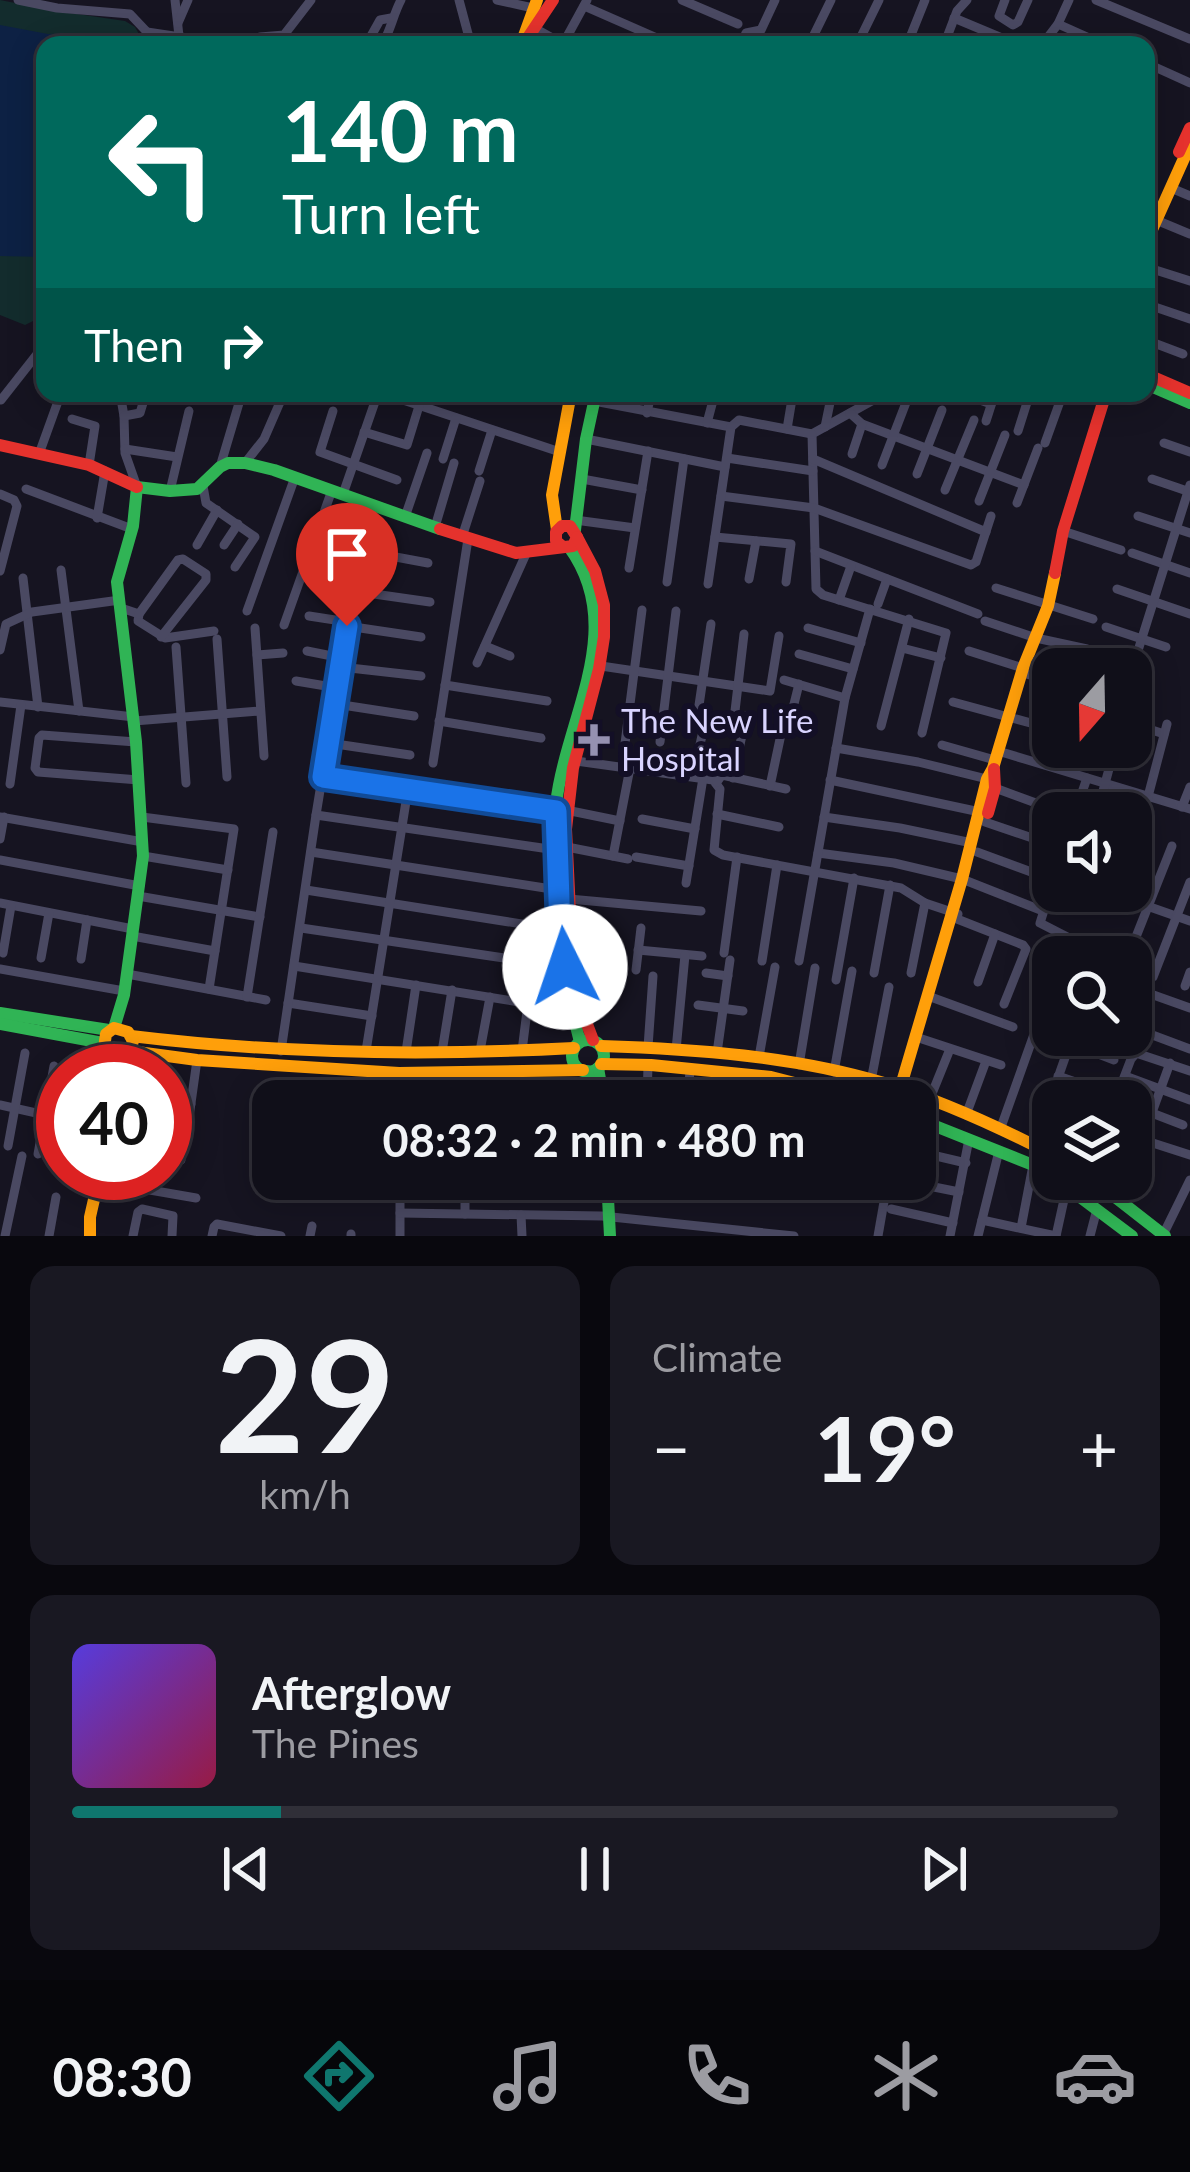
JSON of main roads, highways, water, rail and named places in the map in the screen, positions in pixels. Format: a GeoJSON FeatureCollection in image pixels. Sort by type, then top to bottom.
{"type":"FeatureCollection","features":[{"type":"Feature","properties":{"kind":"water"},"geometry":{"type":"Polygon","coordinates":[[[0,25],[97,36],[36,36],[36,257],[0,256],[0,25]]]}},
{"type":"Feature","properties":{"kind":"place","name":"The New Life Hospital"},"geometry":{"type":"Point","coordinates":[594,740]}}]}
